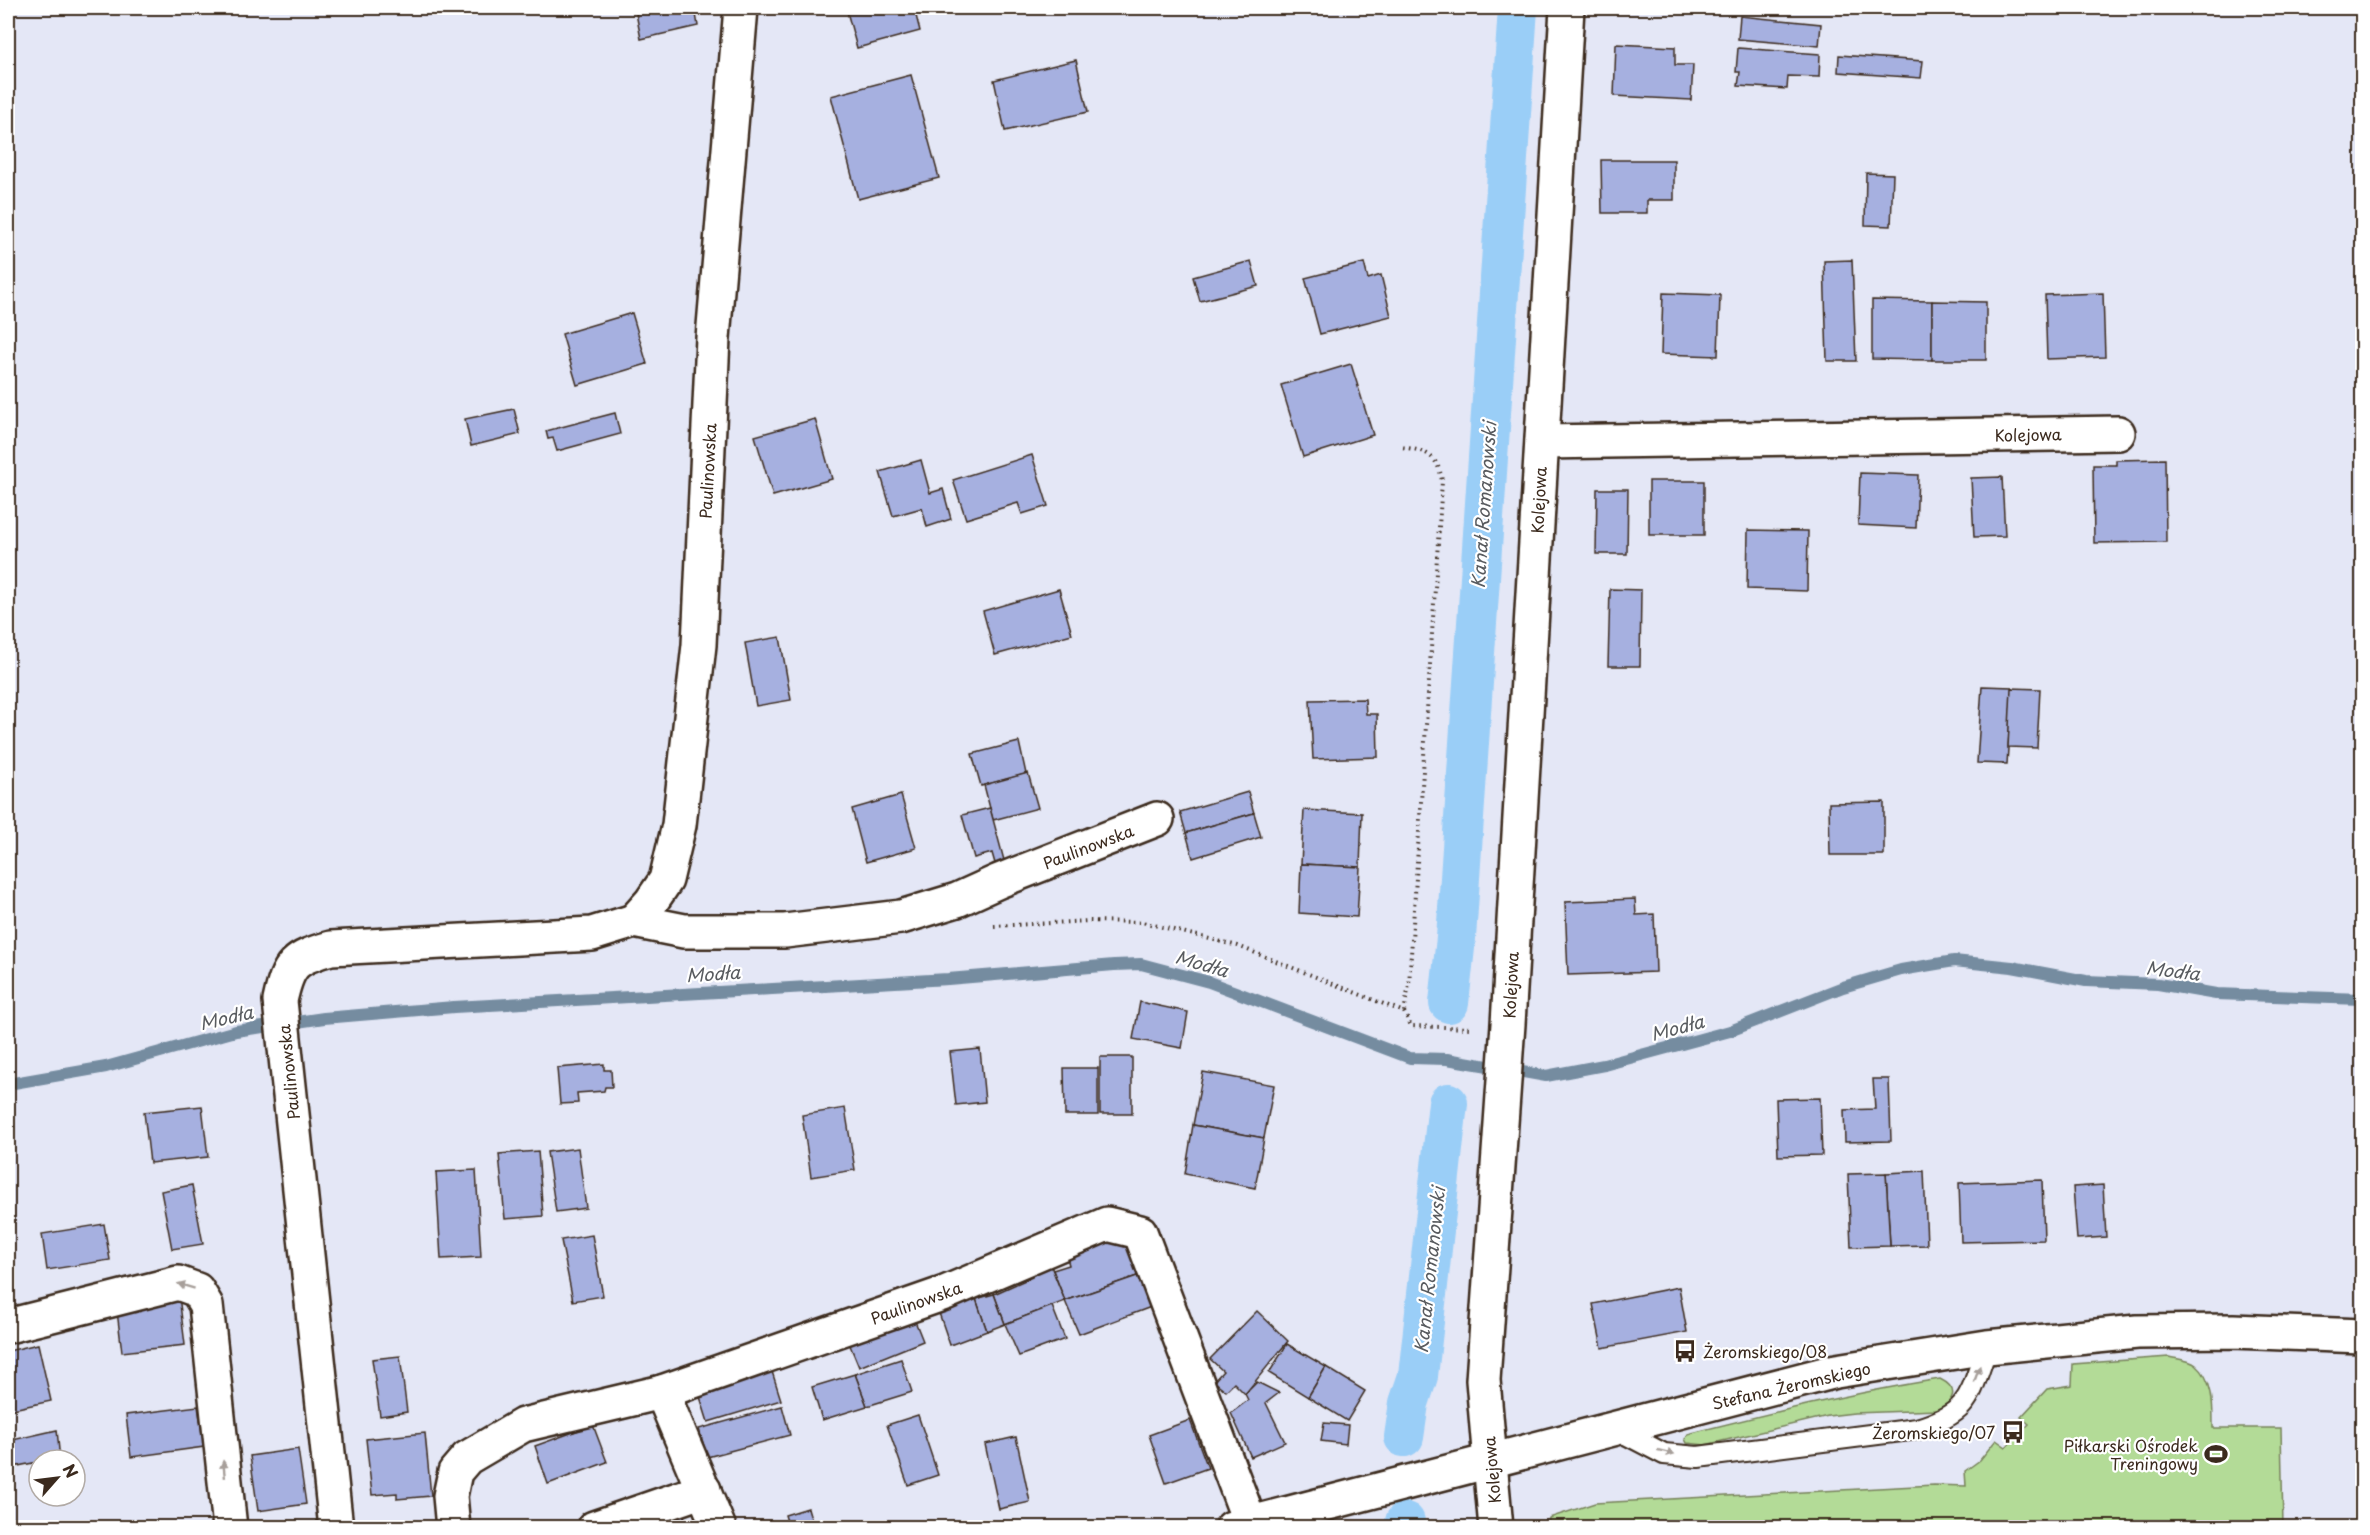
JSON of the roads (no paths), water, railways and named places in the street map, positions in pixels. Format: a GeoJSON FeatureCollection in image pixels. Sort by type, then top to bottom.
{"type":"FeatureCollection","features":[{"type":"Feature","properties":{"kind":"street","name":"Paulinowska"},"geometry":{"type":"LineString","coordinates":[[634,921],[666,880],[679,825],[699,645],[713,338],[741,8]]}},
{"type":"Feature","properties":{"kind":"street","name":"Kolejowa"},"geometry":{"type":"LineString","coordinates":[[1496,1527],[1483,1380],[1501,1105],[1494,1026],[1542,442],[1567,8]]}},
{"type":"Feature","properties":{"kind":"street","name":"Kolejowa"},"geometry":{"type":"LineString","coordinates":[[1542,442],[2118,433]]}},
{"type":"Feature","properties":{"kind":"street","name":"Paulinowska"},"geometry":{"type":"LineString","coordinates":[[336,1527],[280,1001],[286,975],[306,954],[331,948],[592,934],[634,921],[684,931],[784,931],[901,917],[957,900],[999,881],[1157,819]]}},
{"type":"Feature","properties":{"kind":"street","name":"Paulinowska"},"geometry":{"type":"LineString","coordinates":[[453,1527],[450,1496],[455,1472],[467,1458],[489,1443],[524,1425],[662,1392],[945,1293],[1107,1224],[1140,1232],[1245,1526]]}},
{"type":"Feature","properties":{"kind":"street"},"geometry":{"type":"LineString","coordinates":[[8,1326],[178,1282],[197,1290],[206,1305],[230,1527]]}},
{"type":"Feature","properties":{"kind":"street","name":"Stefana Żeromskiego"},"geometry":{"type":"LineString","coordinates":[[1245,1526],[1836,1371],[1987,1347],[2137,1332],[2233,1330],[2362,1336]]}},
{"type":"Feature","properties":{"kind":"street"},"geometry":{"type":"LineString","coordinates":[[662,1392],[719,1527]]}},
{"type":"Feature","properties":{"kind":"street"},"geometry":{"type":"LineString","coordinates":[[594,1527],[704,1490]]}},
{"type":"Feature","properties":{"kind":"lane"},"geometry":{"type":"LineString","coordinates":[[1614,1428],[1664,1454],[1698,1456],[1917,1429],[1953,1414],[1967,1401],[1987,1347]]}},
{"type":"Feature","properties":{"kind":"waterway","name":"Kanał Romanowski"},"geometry":{"type":"LineString","coordinates":[[1449,1003],[1456,938],[1518,8]]}},
{"type":"Feature","properties":{"kind":"waterway","name":"Modła"},"geometry":{"type":"LineString","coordinates":[[8,1084],[106,1067],[236,1031],[324,1018],[454,1007],[948,979],[1141,964],[1209,982],[1410,1058],[1447,1059],[1546,1076],[1604,1065],[1730,1031],[1843,987],[1901,970],[1954,961],[2012,967],[2086,981],[2158,984],[2216,994],[2362,999]]}},
{"type":"Feature","properties":{"kind":"waterway","name":"Kanał Romanowski"},"geometry":{"type":"LineString","coordinates":[[1404,1437],[1409,1403],[1418,1376],[1448,1103]]}},
{"type":"Feature","properties":{"kind":"waterway","name":"Kanał Romanowski"},"geometry":{"type":"LineString","coordinates":[[1405,1522],[1405,1528]]}},
{"type":"Feature","properties":{"kind":"place","name":"Żeromskiego/08"},"geometry":{"type":"Point","coordinates":[1685,1351]}},
{"type":"Feature","properties":{"kind":"place","name":"Żeromskiego/07"},"geometry":{"type":"Point","coordinates":[2013,1432]}},
{"type":"Feature","properties":{"kind":"place","name":"Piłkarski Ośrodek Treningowy"},"geometry":{"type":"Point","coordinates":[2216,1454]}}]}
